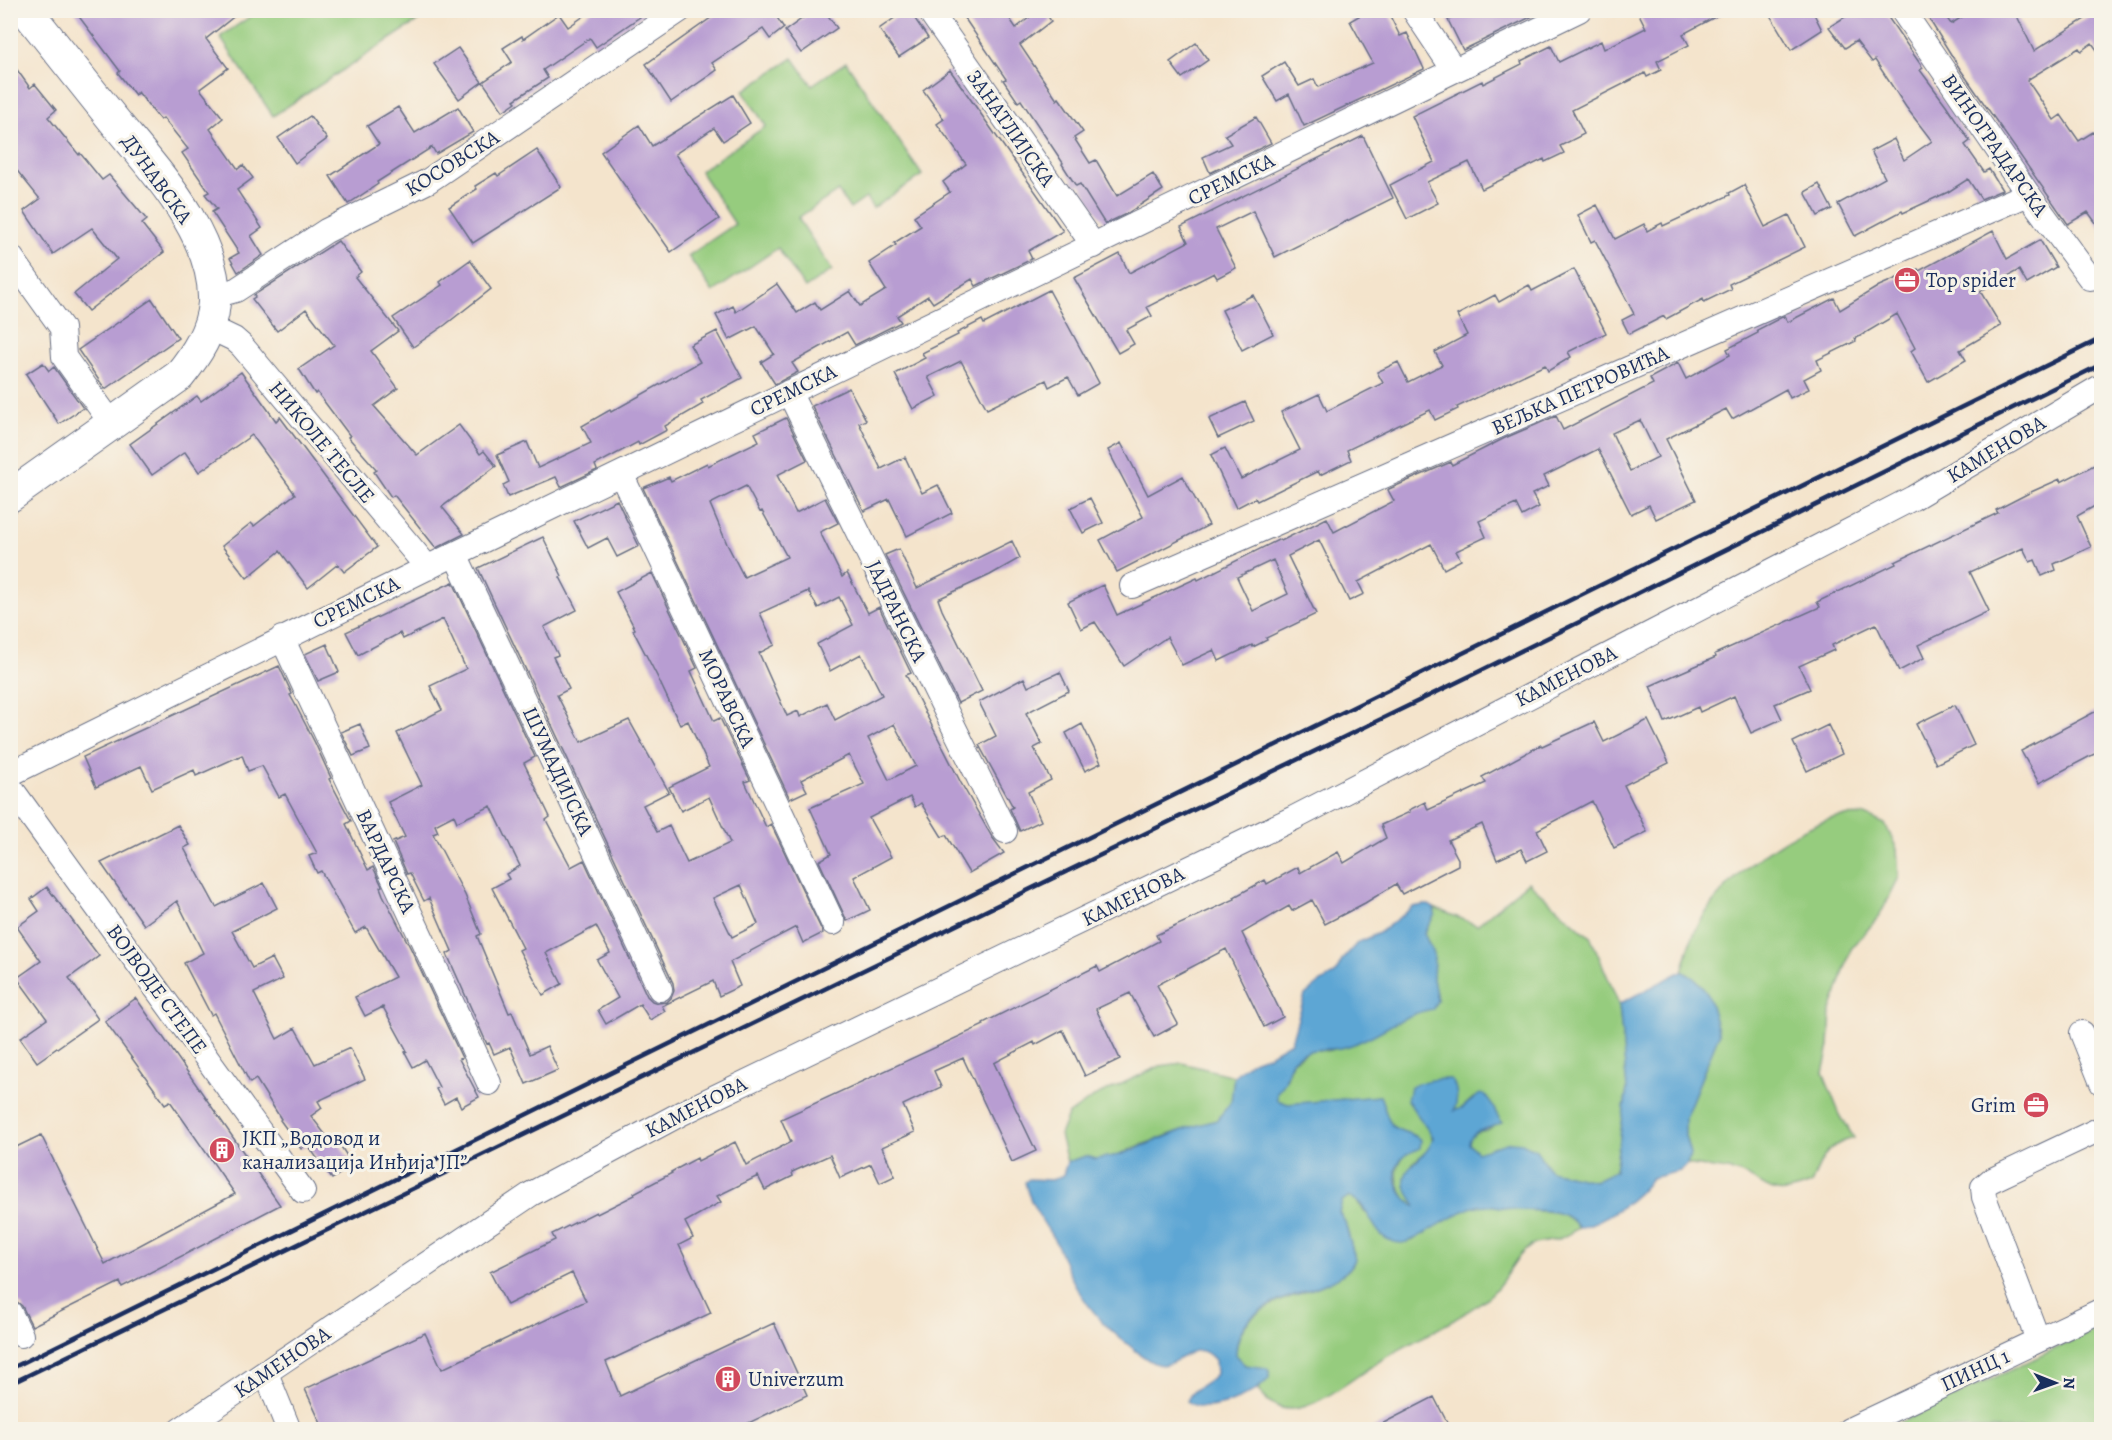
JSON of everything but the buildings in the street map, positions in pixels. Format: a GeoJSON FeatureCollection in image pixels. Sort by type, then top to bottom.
{"type":"FeatureCollection","features":[{"type":"Feature","properties":{"kind":"main road","name":"ДУНАВСКА"},"geometry":{"type":"LineString","coordinates":[[10,496],[178,376],[192,360],[209,327],[214,296],[213,282],[207,262],[197,236],[177,199],[26,10]]}},
{"type":"Feature","properties":{"kind":"street","name":"КОСОВСКА"},"geometry":{"type":"LineString","coordinates":[[214,296],[236,290],[326,231],[428,181],[680,10]]}},
{"type":"Feature","properties":{"kind":"street","name":"ЗАНАТЛИЈСКА"},"geometry":{"type":"LineString","coordinates":[[929,10],[1094,246]]}},
{"type":"Feature","properties":{"kind":"street"},"geometry":{"type":"LineString","coordinates":[[1414,10],[1454,70]]}},
{"type":"Feature","properties":{"kind":"street","name":"СРЕМСКА"},"geometry":{"type":"LineString","coordinates":[[10,774],[282,638],[1578,10]]}},
{"type":"Feature","properties":{"kind":"street","name":"ВИНОГРАДАРСКА"},"geometry":{"type":"LineString","coordinates":[[1902,10],[2028,194],[2090,278]]}},
{"type":"Feature","properties":{"kind":"street","name":"ВЕЉКА ПЕТРОВИЋА"},"geometry":{"type":"LineString","coordinates":[[1132,586],[2028,194]]}},
{"type":"Feature","properties":{"kind":"street"},"geometry":{"type":"LineString","coordinates":[[11,256],[62,328],[64,357],[112,424]]}},
{"type":"Feature","properties":{"kind":"street","name":"НИКОЛЕ ТЕСЛЕ"},"geometry":{"type":"LineString","coordinates":[[209,327],[234,339],[242,346],[428,568]]}},
{"type":"Feature","properties":{"kind":"street","name":"КАМЕНОВА"},"geometry":{"type":"LineString","coordinates":[[180,1430],[531,1194],[692,1108],[1294,818],[1913,498],[2102,386]]}},
{"type":"Feature","properties":{"kind":"street","name":"ЈАДРАНСКА"},"geometry":{"type":"LineString","coordinates":[[789,392],[1005,831]]}},
{"type":"Feature","properties":{"kind":"street","name":"МОРАВСКА"},"geometry":{"type":"LineString","coordinates":[[621,474],[833,923]]}},
{"type":"Feature","properties":{"kind":"street","name":"ШУМАДИЈСКА"},"geometry":{"type":"LineString","coordinates":[[455,554],[660,989]]}},
{"type":"Feature","properties":{"kind":"street","name":"ВАРДАРСКА"},"geometry":{"type":"LineString","coordinates":[[282,638],[489,1083]]}},
{"type":"Feature","properties":{"kind":"street","name":"ВОЈВОДЕ СТЕПЕ"},"geometry":{"type":"LineString","coordinates":[[10,787],[303,1191]]}},
{"type":"Feature","properties":{"kind":"street"},"geometry":{"type":"LineString","coordinates":[[2082,1033],[2102,1083]]}},
{"type":"Feature","properties":{"kind":"street"},"geometry":{"type":"LineString","coordinates":[[2038,1340],[1984,1197],[1983,1187],[1990,1181],[2102,1128]]}},
{"type":"Feature","properties":{"kind":"street","name":"ПИНЦ 1"},"geometry":{"type":"LineString","coordinates":[[1850,1430],[2102,1310]]}},
{"type":"Feature","properties":{"kind":"street"},"geometry":{"type":"LineString","coordinates":[[10,1313],[21,1335]]}},
{"type":"Feature","properties":{"kind":"street"},"geometry":{"type":"LineString","coordinates":[[266,1373],[289,1430]]}},
{"type":"Feature","properties":{"kind":"green space"},"geometry":{"type":"Polygon","coordinates":[[[260,10],[433,11],[273,116],[220,37],[260,10]]]}},
{"type":"Feature","properties":{"kind":"green space"},"geometry":{"type":"Polygon","coordinates":[[[793,58],[812,85],[846,62],[922,175],[873,208],[866,198],[850,209],[838,191],[798,218],[832,270],[805,288],[778,248],[713,292],[688,256],[735,224],[700,171],[766,126],[743,91],[793,58]]]}},
{"type":"Feature","properties":{"kind":"green space"},"geometry":{"type":"Polygon","coordinates":[[[1865,815],[1885,824],[1897,849],[1899,877],[1880,915],[1851,949],[1831,1011],[1829,1046],[1823,1073],[1840,1115],[1854,1138],[1830,1149],[1811,1184],[1785,1191],[1776,1191],[1733,1171],[1687,1164],[1690,1154],[1685,1136],[1685,1118],[1719,1034],[1708,995],[1697,980],[1682,971],[1693,936],[1703,917],[1733,880],[1771,849],[1812,826],[1833,818],[1865,815]]]}},
{"type":"Feature","properties":{"kind":"green space"},"geometry":{"type":"Polygon","coordinates":[[[1528,882],[1591,938],[1619,1004],[1627,1089],[1615,1171],[1594,1181],[1550,1171],[1536,1150],[1494,1146],[1484,1152],[1477,1152],[1469,1144],[1472,1133],[1487,1130],[1502,1122],[1486,1096],[1473,1098],[1462,1108],[1429,1129],[1432,1136],[1431,1146],[1411,1165],[1405,1186],[1417,1207],[1405,1198],[1397,1177],[1402,1157],[1416,1136],[1392,1125],[1380,1096],[1288,1104],[1277,1100],[1276,1092],[1287,1078],[1292,1061],[1312,1049],[1327,1051],[1360,1041],[1421,1011],[1437,1000],[1433,979],[1434,956],[1424,933],[1435,914],[1434,908],[1477,925],[1528,882]]]}},
{"type":"Feature","properties":{"kind":"green space"},"geometry":{"type":"Polygon","coordinates":[[[1182,1063],[1234,1076],[1231,1102],[1217,1120],[1188,1128],[1120,1155],[1096,1159],[1086,1156],[1067,1162],[1060,1135],[1068,1115],[1092,1098],[1160,1066],[1182,1063]]]}},
{"type":"Feature","properties":{"kind":"green space"},"geometry":{"type":"Polygon","coordinates":[[[1348,1197],[1354,1198],[1366,1213],[1412,1241],[1450,1216],[1466,1208],[1479,1205],[1552,1212],[1574,1221],[1579,1228],[1559,1239],[1533,1245],[1526,1250],[1501,1284],[1464,1314],[1383,1359],[1315,1403],[1292,1409],[1281,1408],[1264,1397],[1258,1389],[1269,1378],[1269,1371],[1266,1368],[1245,1365],[1236,1356],[1239,1338],[1246,1325],[1257,1314],[1285,1299],[1331,1281],[1349,1269],[1355,1259],[1345,1222],[1339,1212],[1342,1201],[1348,1197]]]}},
{"type":"Feature","properties":{"kind":"green space"},"geometry":{"type":"Polygon","coordinates":[[[2101,1327],[2101,1429],[1886,1429],[2101,1327]]]}},
{"type":"Feature","properties":{"kind":"water"},"geometry":{"type":"Polygon","coordinates":[[[1423,905],[1434,908],[1435,914],[1424,933],[1434,956],[1433,979],[1437,1000],[1433,1009],[1410,1016],[1345,1047],[1304,1052],[1298,1055],[1291,1063],[1284,1083],[1277,1092],[1277,1100],[1288,1104],[1380,1096],[1392,1125],[1421,1140],[1420,1148],[1403,1157],[1396,1170],[1400,1191],[1416,1206],[1406,1188],[1405,1178],[1411,1166],[1427,1150],[1433,1137],[1407,1100],[1410,1088],[1430,1080],[1451,1079],[1457,1095],[1454,1111],[1462,1108],[1480,1094],[1488,1099],[1502,1122],[1473,1135],[1469,1144],[1477,1152],[1510,1142],[1522,1143],[1536,1150],[1550,1171],[1594,1181],[1615,1171],[1627,1089],[1619,1004],[1682,971],[1697,980],[1708,995],[1719,1034],[1685,1118],[1685,1136],[1690,1154],[1687,1164],[1680,1171],[1651,1178],[1629,1202],[1619,1209],[1579,1228],[1568,1217],[1553,1212],[1483,1205],[1463,1211],[1415,1238],[1401,1243],[1383,1236],[1362,1206],[1356,1200],[1348,1197],[1342,1201],[1339,1212],[1345,1222],[1355,1259],[1351,1266],[1331,1281],[1269,1305],[1245,1324],[1238,1338],[1236,1356],[1245,1365],[1266,1368],[1269,1371],[1269,1378],[1263,1385],[1242,1397],[1218,1406],[1195,1406],[1187,1401],[1196,1389],[1216,1374],[1215,1360],[1200,1350],[1193,1351],[1173,1362],[1157,1364],[1111,1331],[1088,1304],[1075,1284],[1056,1243],[1034,1206],[1025,1182],[1029,1179],[1052,1180],[1063,1175],[1067,1162],[1086,1156],[1096,1159],[1120,1155],[1188,1128],[1217,1120],[1231,1102],[1234,1076],[1250,1062],[1269,1055],[1291,1042],[1305,995],[1335,974],[1343,959],[1358,942],[1379,933],[1413,907],[1423,905]]]}},
{"type":"Feature","properties":{"kind":"railway"},"geometry":{"type":"LineString","coordinates":[[10,1369],[2102,338]]}},
{"type":"Feature","properties":{"kind":"railway"},"geometry":{"type":"LineString","coordinates":[[10,1384],[1474,674],[2102,364]]}},
{"type":"Feature","properties":{"kind":"place","name":"Top spider"},"geometry":{"type":"Point","coordinates":[1907,280]}},
{"type":"Feature","properties":{"kind":"place","name":"Grim"},"geometry":{"type":"Point","coordinates":[2036,1105]}},
{"type":"Feature","properties":{"kind":"place","name":"ЈКП „Водовод и канализација Инђија ЈП”"},"geometry":{"type":"Point","coordinates":[222,1150]}},
{"type":"Feature","properties":{"kind":"place","name":"Univerzum"},"geometry":{"type":"Point","coordinates":[728,1379]}}]}
